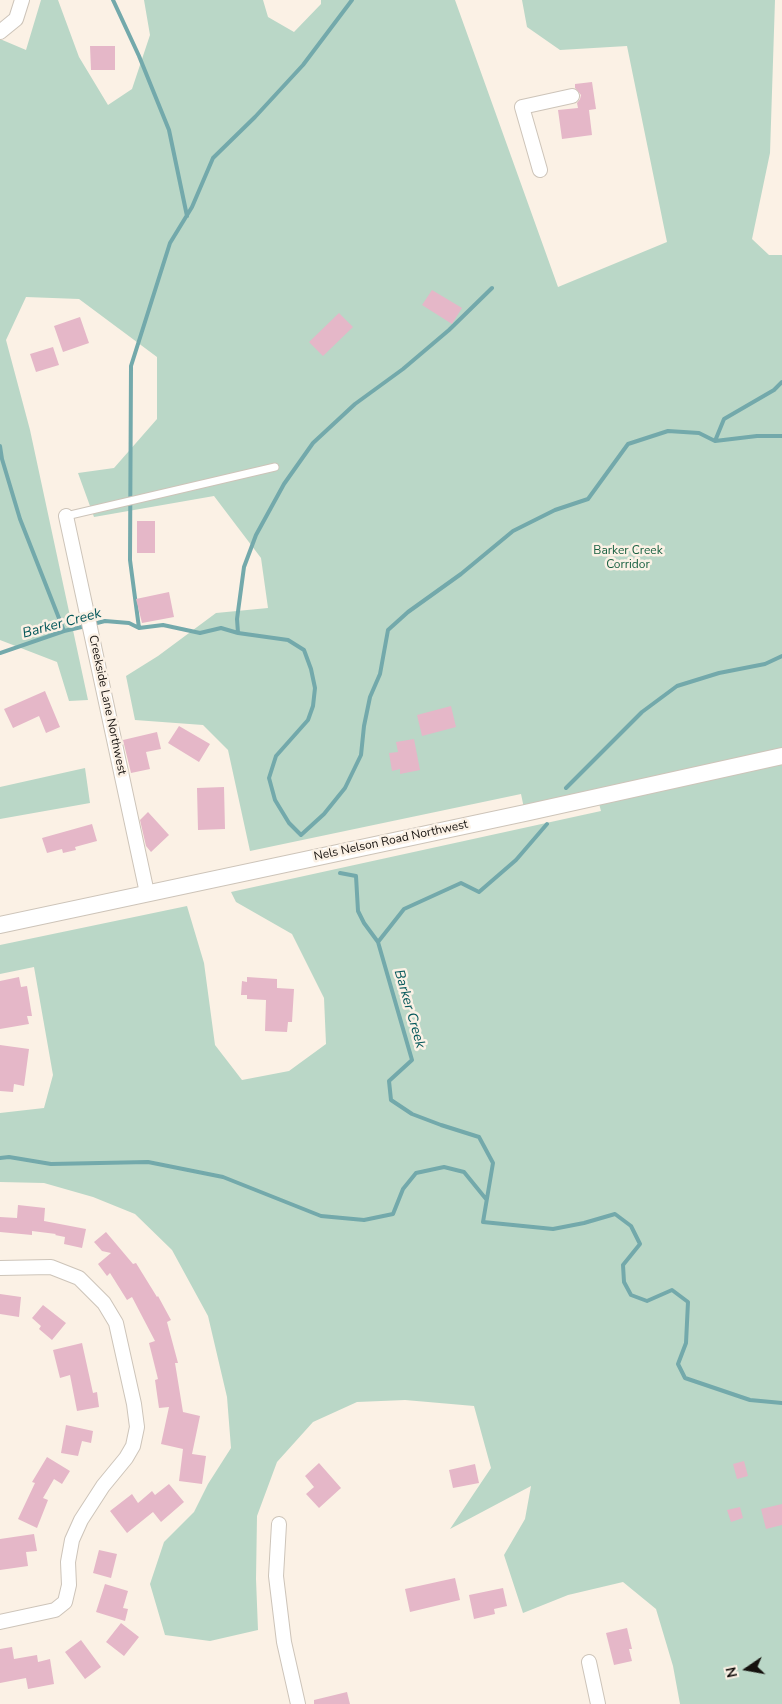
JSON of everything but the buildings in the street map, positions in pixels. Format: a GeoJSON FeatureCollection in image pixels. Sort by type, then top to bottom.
{"type":"FeatureCollection","features":[{"type":"Feature","properties":{"kind":"street"},"geometry":{"type":"LineString","coordinates":[[0,32],[16,19],[22,0]]}},
{"type":"Feature","properties":{"kind":"street"},"geometry":{"type":"LineString","coordinates":[[540,170],[522,107],[572,96]]}},
{"type":"Feature","properties":{"kind":"street","name":"Creekside Lane Northwest"},"geometry":{"type":"LineString","coordinates":[[66,516],[147,893]]}},
{"type":"Feature","properties":{"kind":"street","name":"Nels Nelson Road Northwest"},"geometry":{"type":"LineString","coordinates":[[0,925],[782,756]]}},
{"type":"Feature","properties":{"kind":"street"},"geometry":{"type":"LineString","coordinates":[[0,1268],[51,1267],[79,1278],[104,1303],[116,1323],[134,1404],[137,1427],[133,1446],[126,1458],[103,1486],[81,1520],[72,1540],[68,1562],[69,1585],[65,1602],[55,1610],[0,1622]]}},
{"type":"Feature","properties":{"kind":"street"},"geometry":{"type":"LineString","coordinates":[[279,1524],[277,1584],[284,1642],[298,1704]]}},
{"type":"Feature","properties":{"kind":"street"},"geometry":{"type":"LineString","coordinates":[[589,1662],[598,1704]]}},
{"type":"Feature","properties":{"kind":"lane"},"geometry":{"type":"LineString","coordinates":[[66,516],[275,467]]}},
{"type":"Feature","properties":{"kind":"green space","name":"Barker Creek Corridor"},"geometry":{"type":"Polygon","coordinates":[[[41,0],[58,0],[79,57],[108,105],[132,89],[150,35],[144,0],[263,0],[268,17],[294,32],[321,4],[321,0],[455,0],[558,287],[667,242],[627,46],[560,50],[527,27],[522,0],[775,0],[770,153],[752,239],[769,255],[782,255],[782,1704],[680,1704],[673,1666],[656,1609],[623,1582],[568,1595],[523,1613],[504,1555],[525,1519],[531,1486],[450,1529],[491,1468],[474,1406],[405,1400],[357,1402],[313,1422],[277,1462],[257,1516],[256,1579],[258,1630],[210,1641],[165,1635],[150,1584],[164,1542],[194,1512],[208,1484],[231,1448],[227,1397],[208,1316],[172,1250],[135,1214],[93,1197],[44,1183],[0,1182],[0,1113],[44,1108],[53,1075],[34,967],[0,974],[0,945],[187,906],[204,963],[215,1045],[242,1080],[289,1071],[326,1044],[324,998],[292,934],[236,902],[231,892],[601,811],[597,796],[525,813],[521,794],[250,851],[228,750],[203,725],[135,720],[126,676],[158,656],[216,613],[268,608],[261,558],[214,496],[94,517],[78,473],[114,468],[157,419],[157,357],[79,299],[26,297],[6,340],[30,430],[88,700],[69,701],[57,662],[0,640],[0,39],[26,50],[41,0]]]}},
{"type":"Feature","properties":{"kind":"green space"},"geometry":{"type":"Polygon","coordinates":[[[85,768],[90,803],[0,819],[0,787],[85,768]]]}},
{"type":"Feature","properties":{"kind":"waterway"},"geometry":{"type":"LineString","coordinates":[[113,0],[139,56],[169,130],[187,216]]}},
{"type":"Feature","properties":{"kind":"waterway"},"geometry":{"type":"LineString","coordinates":[[139,628],[130,560],[131,366],[170,243],[192,207],[213,158],[255,117],[303,65],[352,0]]}},
{"type":"Feature","properties":{"kind":"waterway"},"geometry":{"type":"LineString","coordinates":[[238,633],[237,619],[244,567],[256,535],[284,484],[313,443],[355,404],[403,369],[449,330],[492,288]]}},
{"type":"Feature","properties":{"kind":"waterway"},"geometry":{"type":"LineString","coordinates":[[715,441],[724,419],[774,390],[782,382]]}},
{"type":"Feature","properties":{"kind":"waterway"},"geometry":{"type":"LineString","coordinates":[[93,624],[105,621],[129,623],[139,628],[163,625],[200,633],[221,628],[238,633],[288,640],[304,650],[315,688],[313,706],[308,720],[276,756],[269,778],[275,800],[289,823],[301,835],[324,814],[345,788],[361,755],[370,697],[380,674],[388,630],[408,612],[461,574],[513,531],[555,510],[588,499],[628,444],[668,431],[699,433],[715,441],[757,436],[782,436]]}},
{"type":"Feature","properties":{"kind":"waterway"},"geometry":{"type":"LineString","coordinates":[[0,446],[2,459],[20,519],[64,631]]}},
{"type":"Feature","properties":{"kind":"waterway","name":"Barker Creek"},"geometry":{"type":"LineString","coordinates":[[0,653],[64,631],[86,626]]}},
{"type":"Feature","properties":{"kind":"waterway"},"geometry":{"type":"LineString","coordinates":[[566,788],[642,712],[677,686],[719,673],[765,664],[782,656]]}},
{"type":"Feature","properties":{"kind":"waterway"},"geometry":{"type":"LineString","coordinates":[[378,942],[404,909],[461,883],[479,892],[516,860],[547,824]]}},
{"type":"Feature","properties":{"kind":"waterway","name":"Barker Creek"},"geometry":{"type":"LineString","coordinates":[[340,873],[356,876],[358,911],[378,942],[412,1060],[389,1081],[391,1100],[412,1114],[479,1137],[493,1163],[483,1222],[553,1229],[615,1214],[631,1226],[640,1244],[623,1265],[624,1282],[631,1295],[647,1301],[672,1290],[688,1302],[686,1343],[678,1364],[685,1378],[750,1400],[782,1403]]}},
{"type":"Feature","properties":{"kind":"waterway"},"geometry":{"type":"LineString","coordinates":[[0,1158],[9,1157],[51,1164],[148,1162],[223,1177],[321,1216],[364,1220],[393,1214],[403,1189],[416,1173],[444,1167],[464,1172],[486,1199]]}}]}
